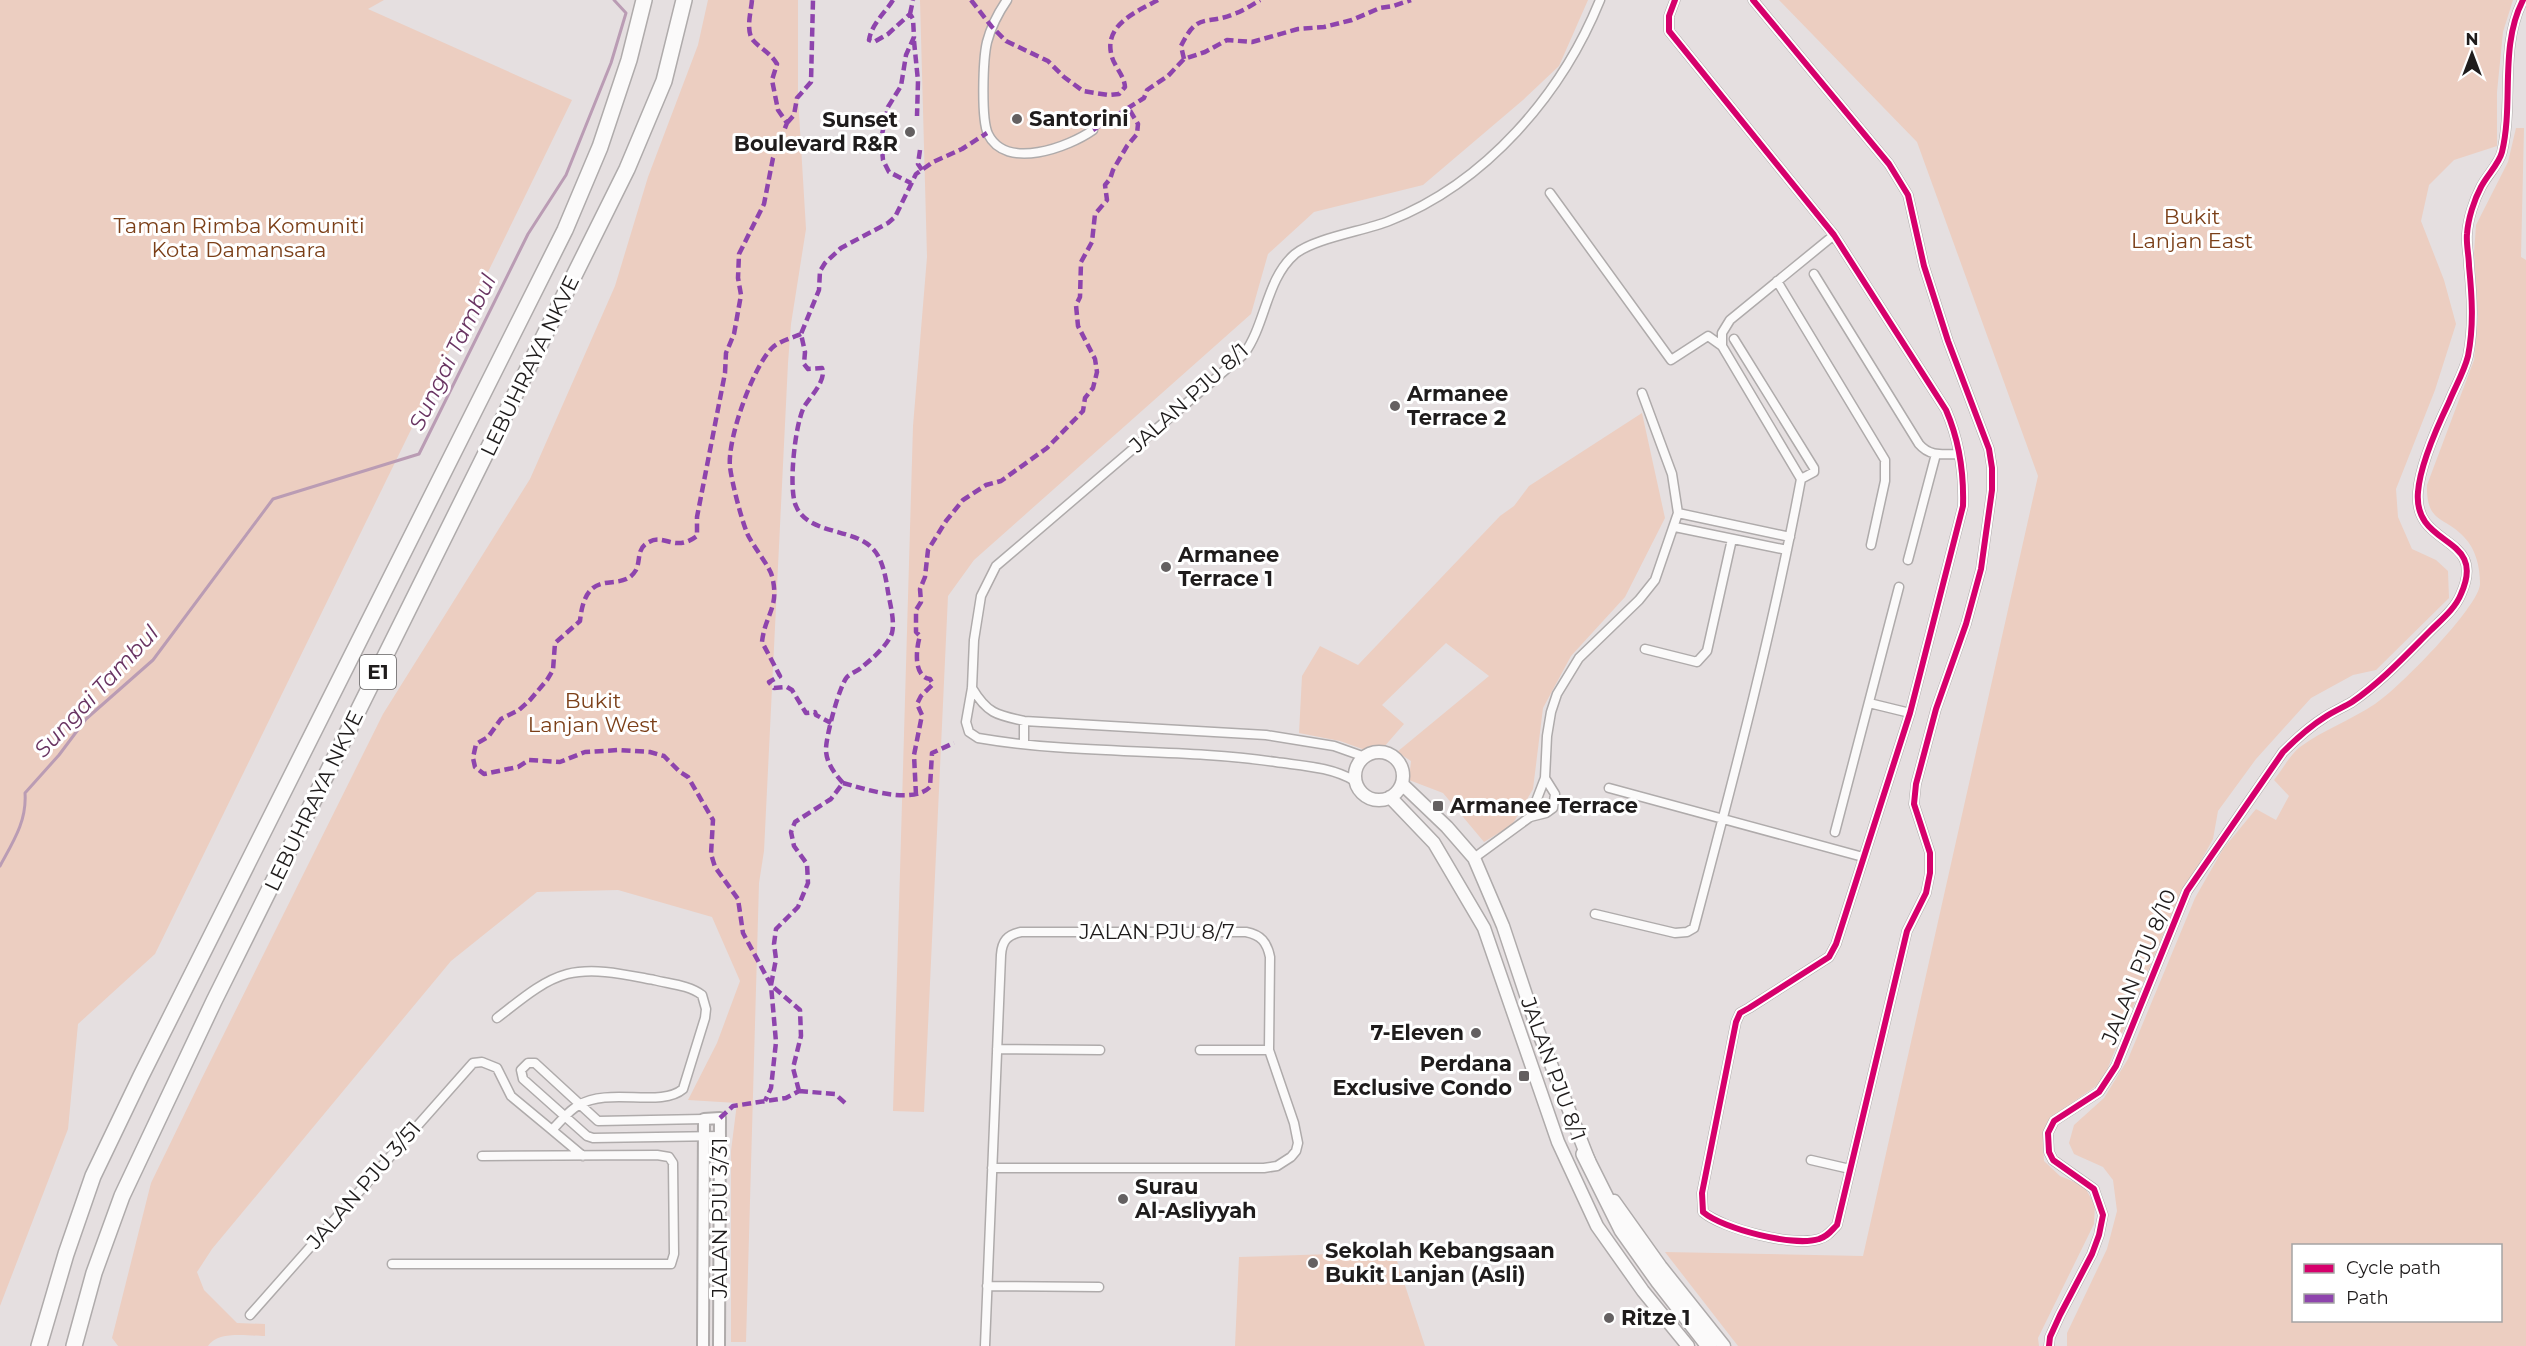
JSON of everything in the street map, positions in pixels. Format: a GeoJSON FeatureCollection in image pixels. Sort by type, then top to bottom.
{"type":"FeatureCollection","features":[{"type":"Feature","properties":{"kind":"highway","name":"LEBUHRAYA NKVE"},"geometry":{"type":"LineString","coordinates":[[39,1346],[66,1254],[102,1156],[565,230],[600,147],[629,60],[644,0]]}},
{"type":"Feature","properties":{"kind":"highway","name":"LEBUHRAYA NKVE"},"geometry":{"type":"LineString","coordinates":[[74,1346],[94,1273],[122,1196],[214,1001],[627,169],[664,81],[684,0]]}},
{"type":"Feature","properties":{"kind":"highway"},"geometry":{"type":"LineString","coordinates":[[1584,1154],[1622,1230],[1709,1346]]}},
{"type":"Feature","properties":{"kind":"main road"},"geometry":{"type":"LineString","coordinates":[[1379,752],[1393,757],[1402,769],[1401,784],[1390,797],[1373,799],[1365,795],[1355,781],[1356,768],[1365,757],[1379,752]]}},
{"type":"Feature","properties":{"kind":"main road","name":"JALAN PJU 8/1"},"geometry":{"type":"LineString","coordinates":[[1401,784],[1447,827],[1474,858],[1503,926],[1538,1031],[1584,1154],[1642,1241],[1724,1346]]}},
{"type":"Feature","properties":{"kind":"main road","name":"JALAN PJU 8/1"},"geometry":{"type":"LineString","coordinates":[[1390,797],[1434,843],[1484,928],[1558,1142],[1597,1226],[1643,1291],[1688,1346]]}},
{"type":"Feature","properties":{"kind":"main road"},"geometry":{"type":"LineString","coordinates":[[1521,1038],[1538,1031]]}},
{"type":"Feature","properties":{"kind":"street"},"geometry":{"type":"LineString","coordinates":[[1007,0],[992,27],[987,44],[984,98],[987,133],[1001,147],[1026,154],[1053,150],[1078,141],[1093,130]]}},
{"type":"Feature","properties":{"kind":"street","name":"JALAN PJU 8/1"},"geometry":{"type":"LineString","coordinates":[[1355,781],[1338,771],[1250,758],[1024,744],[978,738],[969,732],[966,722],[972,687],[977,617],[981,596],[996,566],[1244,354],[1254,340],[1277,277],[1297,252],[1388,222],[1420,207],[1465,177],[1495,151],[1546,98],[1576,51],[1600,0]]}},
{"type":"Feature","properties":{"kind":"street"},"geometry":{"type":"LineString","coordinates":[[1676,0],[1669,16],[1669,31],[1834,235],[1946,410],[1953,425],[1964,480],[1963,506],[1910,713],[1836,944],[1829,957],[1740,1013],[1736,1022],[1702,1193],[1703,1212],[1720,1222],[1786,1241],[1820,1239],[1828,1235],[1837,1225],[1907,931],[1926,893],[1930,873],[1930,853],[1914,804],[1916,783],[1936,709],[1966,624],[1981,569],[1992,490],[1992,468],[1986,439],[1954,360],[1924,266],[1908,195],[1889,164],[1753,0]]}},
{"type":"Feature","properties":{"kind":"street","name":"JALAN PJU 8/10"},"geometry":{"type":"LineString","coordinates":[[2049,1346],[2050,1337],[2060,1314],[2092,1254],[2103,1215],[2094,1189],[2085,1181],[2060,1167],[2049,1152],[2048,1133],[2054,1121],[2099,1092],[2116,1066],[2187,891],[2283,752],[2300,735],[2324,717],[2352,702],[2379,681],[2450,612],[2464,586],[2466,566],[2464,556],[2423,522],[2418,505],[2418,490],[2438,429],[2467,357],[2472,320],[2466,234],[2472,208],[2481,187],[2502,154],[2507,119],[2507,65],[2516,14],[2523,0]]}},
{"type":"Feature","properties":{"kind":"street"},"geometry":{"type":"LineString","coordinates":[[1550,193],[1671,360],[1708,336],[1722,346]]}},
{"type":"Feature","properties":{"kind":"street"},"geometry":{"type":"LineString","coordinates":[[1595,914],[1675,933],[1687,933],[1694,928],[1723,819],[1787,550],[1800,479],[1722,346],[1721,339],[1725,326],[1834,235]]}},
{"type":"Feature","properties":{"kind":"street"},"geometry":{"type":"LineString","coordinates":[[1814,274],[1919,444],[1925,451],[1936,454],[1958,454]]}},
{"type":"Feature","properties":{"kind":"street"},"geometry":{"type":"LineString","coordinates":[[1777,282],[1885,460],[1885,481],[1871,546]]}},
{"type":"Feature","properties":{"kind":"street"},"geometry":{"type":"LineString","coordinates":[[1734,339],[1814,468],[1814,472],[1800,479]]}},
{"type":"Feature","properties":{"kind":"street"},"geometry":{"type":"LineString","coordinates":[[1530,817],[1545,778],[1547,735],[1557,694],[1579,658],[1639,600],[1655,580],[1675,527],[1678,513],[1671,474],[1642,393]]}},
{"type":"Feature","properties":{"kind":"street"},"geometry":{"type":"LineString","coordinates":[[1908,560],[1936,454]]}},
{"type":"Feature","properties":{"kind":"street"},"geometry":{"type":"LineString","coordinates":[[1678,513],[1790,537]]}},
{"type":"Feature","properties":{"kind":"street"},"geometry":{"type":"LineString","coordinates":[[1675,527],[1787,550]]}},
{"type":"Feature","properties":{"kind":"street"},"geometry":{"type":"LineString","coordinates":[[1645,650],[1697,662],[1703,657],[1707,651],[1732,539]]}},
{"type":"Feature","properties":{"kind":"street"},"geometry":{"type":"LineString","coordinates":[[1835,831],[1899,587]]}},
{"type":"Feature","properties":{"kind":"street"},"geometry":{"type":"LineString","coordinates":[[972,687],[990,711],[1024,721],[1266,735],[1334,746],[1365,757]]}},
{"type":"Feature","properties":{"kind":"street"},"geometry":{"type":"LineString","coordinates":[[1869,703],[1910,713]]}},
{"type":"Feature","properties":{"kind":"street"},"geometry":{"type":"LineString","coordinates":[[1024,721],[1024,744]]}},
{"type":"Feature","properties":{"kind":"street"},"geometry":{"type":"LineString","coordinates":[[1474,858],[1530,817],[1546,813],[1553,808],[1555,802],[1553,788],[1545,778]]}},
{"type":"Feature","properties":{"kind":"street"},"geometry":{"type":"LineString","coordinates":[[1609,789],[1863,857]]}},
{"type":"Feature","properties":{"kind":"street","name":"JALAN PJU 8/7"},"geometry":{"type":"LineString","coordinates":[[985,1346],[987,1286],[1001,947],[1006,939],[1012,934],[1245,932],[1257,934],[1268,948],[1269,1050],[1294,1123],[1298,1143],[1291,1157],[1277,1166],[1264,1168],[992,1167]]}},
{"type":"Feature","properties":{"kind":"street"},"geometry":{"type":"LineString","coordinates":[[497,1018],[547,983],[566,974],[622,974],[685,987],[702,995],[706,1009],[705,1018],[683,1089],[676,1095],[665,1097],[607,1097],[579,1104],[552,1130],[584,1156]]}},
{"type":"Feature","properties":{"kind":"street"},"geometry":{"type":"LineString","coordinates":[[997,1049],[1100,1050]]}},
{"type":"Feature","properties":{"kind":"street"},"geometry":{"type":"LineString","coordinates":[[1200,1050],[1269,1050]]}},
{"type":"Feature","properties":{"kind":"street","name":"JALAN PJU 3/51"},"geometry":{"type":"LineString","coordinates":[[250,1315],[473,1063],[483,1062],[497,1068],[511,1096],[552,1130]]}},
{"type":"Feature","properties":{"kind":"street"},"geometry":{"type":"LineString","coordinates":[[704,1119],[598,1121],[535,1063],[528,1063],[521,1070],[523,1079],[592,1138],[720,1136]]}},
{"type":"Feature","properties":{"kind":"street","name":"JALAN PJU 3/31"},"geometry":{"type":"LineString","coordinates":[[703,1346],[704,1119],[720,1118],[719,1346]]}},
{"type":"Feature","properties":{"kind":"street"},"geometry":{"type":"LineString","coordinates":[[392,1264],[671,1264],[674,1254],[673,1163],[669,1157],[657,1155],[482,1156]]}},
{"type":"Feature","properties":{"kind":"street"},"geometry":{"type":"LineString","coordinates":[[1811,1160],[1850,1169]]}},
{"type":"Feature","properties":{"kind":"street"},"geometry":{"type":"LineString","coordinates":[[987,1286],[1099,1287]]}},
{"type":"Feature","properties":{"kind":"green space","name":"Taman Rimba Komuniti Kota Damansara"},"geometry":{"type":"Polygon","coordinates":[[[0,0],[384,0],[368,9],[572,100],[155,954],[78,1024],[68,1129],[0,1306],[0,0]]]}},
{"type":"Feature","properties":{"kind":"green space","name":"Bukit Lanjan West"},"geometry":{"type":"Polygon","coordinates":[[[708,0],[798,0],[798,97],[806,229],[791,324],[788,363],[764,851],[759,883],[746,1342],[731,1342],[731,1151],[737,1103],[688,1100],[717,1043],[740,981],[712,917],[618,890],[537,892],[451,961],[212,1249],[197,1272],[204,1290],[237,1323],[265,1324],[265,1336],[226,1336],[213,1341],[208,1346],[118,1346],[112,1338],[151,1183],[383,714],[530,479],[615,286],[648,177],[698,45],[708,0]]]}},
{"type":"Feature","properties":{"kind":"green space"},"geometry":{"type":"Polygon","coordinates":[[[920,0],[1588,0],[1559,66],[1523,100],[1423,185],[1314,212],[1268,254],[1251,314],[974,560],[948,596],[924,1112],[893,1111],[913,426],[927,257],[920,0]]]}},
{"type":"Feature","properties":{"kind":"green space","name":"Bukit Lanjan East"},"geometry":{"type":"Polygon","coordinates":[[[1779,0],[2513,0],[2503,32],[2497,92],[2497,146],[2454,160],[2429,185],[2421,221],[2444,280],[2456,324],[2435,390],[2396,489],[2398,517],[2412,549],[2436,560],[2448,571],[2449,598],[2376,670],[2353,675],[2311,698],[2256,759],[2218,811],[2213,839],[2172,913],[2102,1082],[2053,1116],[2043,1140],[2044,1161],[2060,1176],[2084,1186],[2095,1205],[2094,1224],[2038,1338],[2039,1346],[1738,1346],[1665,1252],[1863,1256],[2038,476],[1917,142],[1779,0]]]}},
{"type":"Feature","properties":{"kind":"green space"},"geometry":{"type":"Polygon","coordinates":[[[2516,128],[2524,128],[2521,257],[2526,260],[2526,1346],[2067,1346],[2067,1333],[2107,1249],[2117,1211],[2113,1180],[2103,1167],[2074,1154],[2069,1143],[2074,1125],[2104,1098],[2128,1059],[2195,898],[2223,849],[2256,809],[2276,820],[2289,796],[2274,780],[2296,750],[2386,696],[2418,666],[2452,628],[2476,595],[2480,578],[2474,553],[2457,530],[2433,513],[2427,485],[2474,360],[2478,317],[2474,253],[2476,225],[2508,162],[2516,128]]]}},
{"type":"Feature","properties":{"kind":"green space"},"geometry":{"type":"Polygon","coordinates":[[[1642,413],[1665,518],[1625,597],[1571,656],[1543,708],[1533,789],[1512,825],[1484,842],[1443,793],[1409,780],[1411,761],[1397,752],[1489,676],[1446,643],[1382,705],[1404,724],[1383,748],[1365,750],[1340,741],[1299,733],[1302,676],[1320,646],[1358,665],[1500,516],[1514,506],[1529,486],[1642,413]]]}},
{"type":"Feature","properties":{"kind":"green space"},"geometry":{"type":"Polygon","coordinates":[[[1394,1252],[1425,1346],[1235,1346],[1239,1257],[1394,1252]]]}},
{"type":"Feature","properties":{"kind":"waterway","name":"Sungai Tambul"},"geometry":{"type":"LineString","coordinates":[[0,866],[21,822],[25,793],[59,755],[86,719],[153,660],[273,499],[419,454],[528,234],[566,175],[611,63],[626,13],[614,0]]}},
{"type":"Feature","properties":{"kind":"marked path"},"geometry":{"type":"LineString","coordinates":[[752,0],[750,35],[777,64],[772,80],[778,110],[787,123],[773,158],[764,204],[739,254],[738,278],[741,295],[734,334],[726,353],[725,373],[697,517],[697,536],[682,543],[660,540],[649,542],[640,551],[636,570],[630,577],[622,581],[596,586],[589,592],[580,621],[555,643],[553,670],[547,680],[519,710],[501,719],[488,737],[476,744],[473,758],[475,767],[484,774],[518,767],[529,760],[560,762],[585,752],[619,750],[650,752],[664,756],[688,777],[713,820],[711,854],[715,867],[738,899],[743,933],[771,985],[776,1042],[771,1088],[765,1101]]}},
{"type":"Feature","properties":{"kind":"marked path"},"geometry":{"type":"LineString","coordinates":[[787,123],[794,115],[797,98],[811,82],[813,0]]}},
{"type":"Feature","properties":{"kind":"marked path"},"geometry":{"type":"LineString","coordinates":[[893,0],[876,23],[869,40],[874,42],[888,34],[910,14],[913,19],[914,37],[906,55],[901,86],[888,107],[881,139],[883,160],[889,172],[911,183]]}},
{"type":"Feature","properties":{"kind":"marked path"},"geometry":{"type":"LineString","coordinates":[[910,14],[913,0]]}},
{"type":"Feature","properties":{"kind":"marked path"},"geometry":{"type":"LineString","coordinates":[[971,0],[1006,41],[1048,61],[1083,91],[1108,95],[1119,94],[1125,87],[1111,53],[1110,43],[1113,34],[1125,20],[1158,0]]}},
{"type":"Feature","properties":{"kind":"marked path"},"geometry":{"type":"LineString","coordinates":[[1184,59],[1181,46],[1192,28],[1203,21],[1237,13],[1260,0]]}},
{"type":"Feature","properties":{"kind":"marked path"},"geometry":{"type":"LineString","coordinates":[[1093,130],[1144,98],[1147,90],[1168,76],[1184,59],[1205,52],[1227,40],[1252,42],[1298,29],[1324,27],[1411,0]]}},
{"type":"Feature","properties":{"kind":"marked path"},"geometry":{"type":"LineString","coordinates":[[914,41],[918,81],[917,116]]}},
{"type":"Feature","properties":{"kind":"marked path"},"geometry":{"type":"LineString","coordinates":[[916,795],[914,755],[922,715],[917,704],[921,696],[933,684],[921,673],[917,661],[920,636],[916,632],[916,610],[921,602],[920,589],[925,577],[928,550],[946,521],[963,500],[986,485],[1001,481],[1047,448],[1083,411],[1085,398],[1093,388],[1097,372],[1095,359],[1078,326],[1076,305],[1080,297],[1081,262],[1092,242],[1095,214],[1107,200],[1105,185],[1127,146],[1137,134],[1138,124],[1129,109]]}},
{"type":"Feature","properties":{"kind":"marked path"},"geometry":{"type":"LineString","coordinates":[[843,783],[834,772],[826,751],[837,701],[847,677],[870,660],[887,642],[892,633],[893,618],[884,569],[873,549],[865,542],[811,522],[796,506],[793,472],[798,427],[804,407],[820,383],[823,373],[822,368],[808,369],[804,364],[805,352],[801,334],[819,290],[820,271],[825,263],[841,248],[895,217],[916,174],[933,162],[962,149],[987,133]]}},
{"type":"Feature","properties":{"kind":"marked path"},"geometry":{"type":"LineString","coordinates":[[920,150],[918,164],[922,170]]}},
{"type":"Feature","properties":{"kind":"marked path"},"geometry":{"type":"LineString","coordinates":[[801,334],[772,348],[757,371],[737,422],[730,455],[730,467],[747,533],[771,572],[774,587],[773,604],[762,642],[780,676],[769,682],[774,688],[787,687],[792,690],[806,713],[815,712],[816,715],[831,723]]}},
{"type":"Feature","properties":{"kind":"marked path"},"geometry":{"type":"LineString","coordinates":[[843,783],[888,794],[912,795],[922,792],[930,787],[932,753],[954,743]]}},
{"type":"Feature","properties":{"kind":"marked path"},"geometry":{"type":"LineString","coordinates":[[799,1091],[793,1068],[801,1036],[800,1010],[771,985],[776,959],[774,944],[776,929],[798,907],[808,883],[807,864],[794,846],[791,832],[795,822],[831,799],[843,783]]}},
{"type":"Feature","properties":{"kind":"marked path"},"geometry":{"type":"LineString","coordinates":[[799,1091],[835,1094],[845,1103]]}},
{"type":"Feature","properties":{"kind":"marked path"},"geometry":{"type":"LineString","coordinates":[[720,1118],[733,1106],[786,1098],[799,1091]]}},
{"type":"Feature","properties":{"kind":"cycle path"},"geometry":{"type":"LineString","coordinates":[[1675,0],[1669,16],[1669,31],[1834,235],[1946,410],[1957,445],[1963,482],[1963,506],[1910,713],[1836,944],[1829,957],[1740,1013],[1736,1022],[1702,1193],[1703,1212],[1726,1225],[1759,1235],[1793,1241],[1808,1241],[1824,1237],[1837,1225],[1907,931],[1926,893],[1930,873],[1930,853],[1914,804],[1916,784],[1936,709],[1966,624],[1981,569],[1992,490],[1992,468],[1989,449],[1948,341],[1924,266],[1908,195],[1889,164],[1753,0]]}},
{"type":"Feature","properties":{"kind":"cycle path"},"geometry":{"type":"LineString","coordinates":[[2049,1346],[2050,1337],[2060,1315],[2092,1254],[2103,1215],[2094,1189],[2053,1160],[2049,1152],[2048,1133],[2054,1121],[2099,1092],[2116,1066],[2187,891],[2283,752],[2314,725],[2352,702],[2383,677],[2447,614],[2461,594],[2467,575],[2465,561],[2458,550],[2426,524],[2420,510],[2419,481],[2439,423],[2468,356],[2472,311],[2468,228],[2478,192],[2502,152],[2507,114],[2511,37],[2523,0]]}},
{"type":"Feature","properties":{"kind":"place","name":"Santorini"},"geometry":{"type":"Point","coordinates":[1017,119]}},
{"type":"Feature","properties":{"kind":"place","name":"Sunset Boulevard R&R"},"geometry":{"type":"Point","coordinates":[910,132]}},
{"type":"Feature","properties":{"kind":"place","name":"Armanee Terrace 2"},"geometry":{"type":"Point","coordinates":[1395,406]}},
{"type":"Feature","properties":{"kind":"place","name":"Armanee Terrace 1"},"geometry":{"type":"Point","coordinates":[1166,567]}},
{"type":"Feature","properties":{"kind":"place","name":"Armanee Terrace"},"geometry":{"type":"Point","coordinates":[1438,806]}},
{"type":"Feature","properties":{"kind":"place","name":"7-Eleven"},"geometry":{"type":"Point","coordinates":[1476,1033]}},
{"type":"Feature","properties":{"kind":"place","name":"Perdana Exclusive Condo"},"geometry":{"type":"Point","coordinates":[1524,1076]}},
{"type":"Feature","properties":{"kind":"place","name":"Surau Al-Asliyyah"},"geometry":{"type":"Point","coordinates":[1123,1199]}},
{"type":"Feature","properties":{"kind":"place","name":"Sekolah Kebangsaan Bukit Lanjan (Asli)"},"geometry":{"type":"Point","coordinates":[1313,1263]}},
{"type":"Feature","properties":{"kind":"place","name":"Ritze 1"},"geometry":{"type":"Point","coordinates":[1609,1318]}}]}
